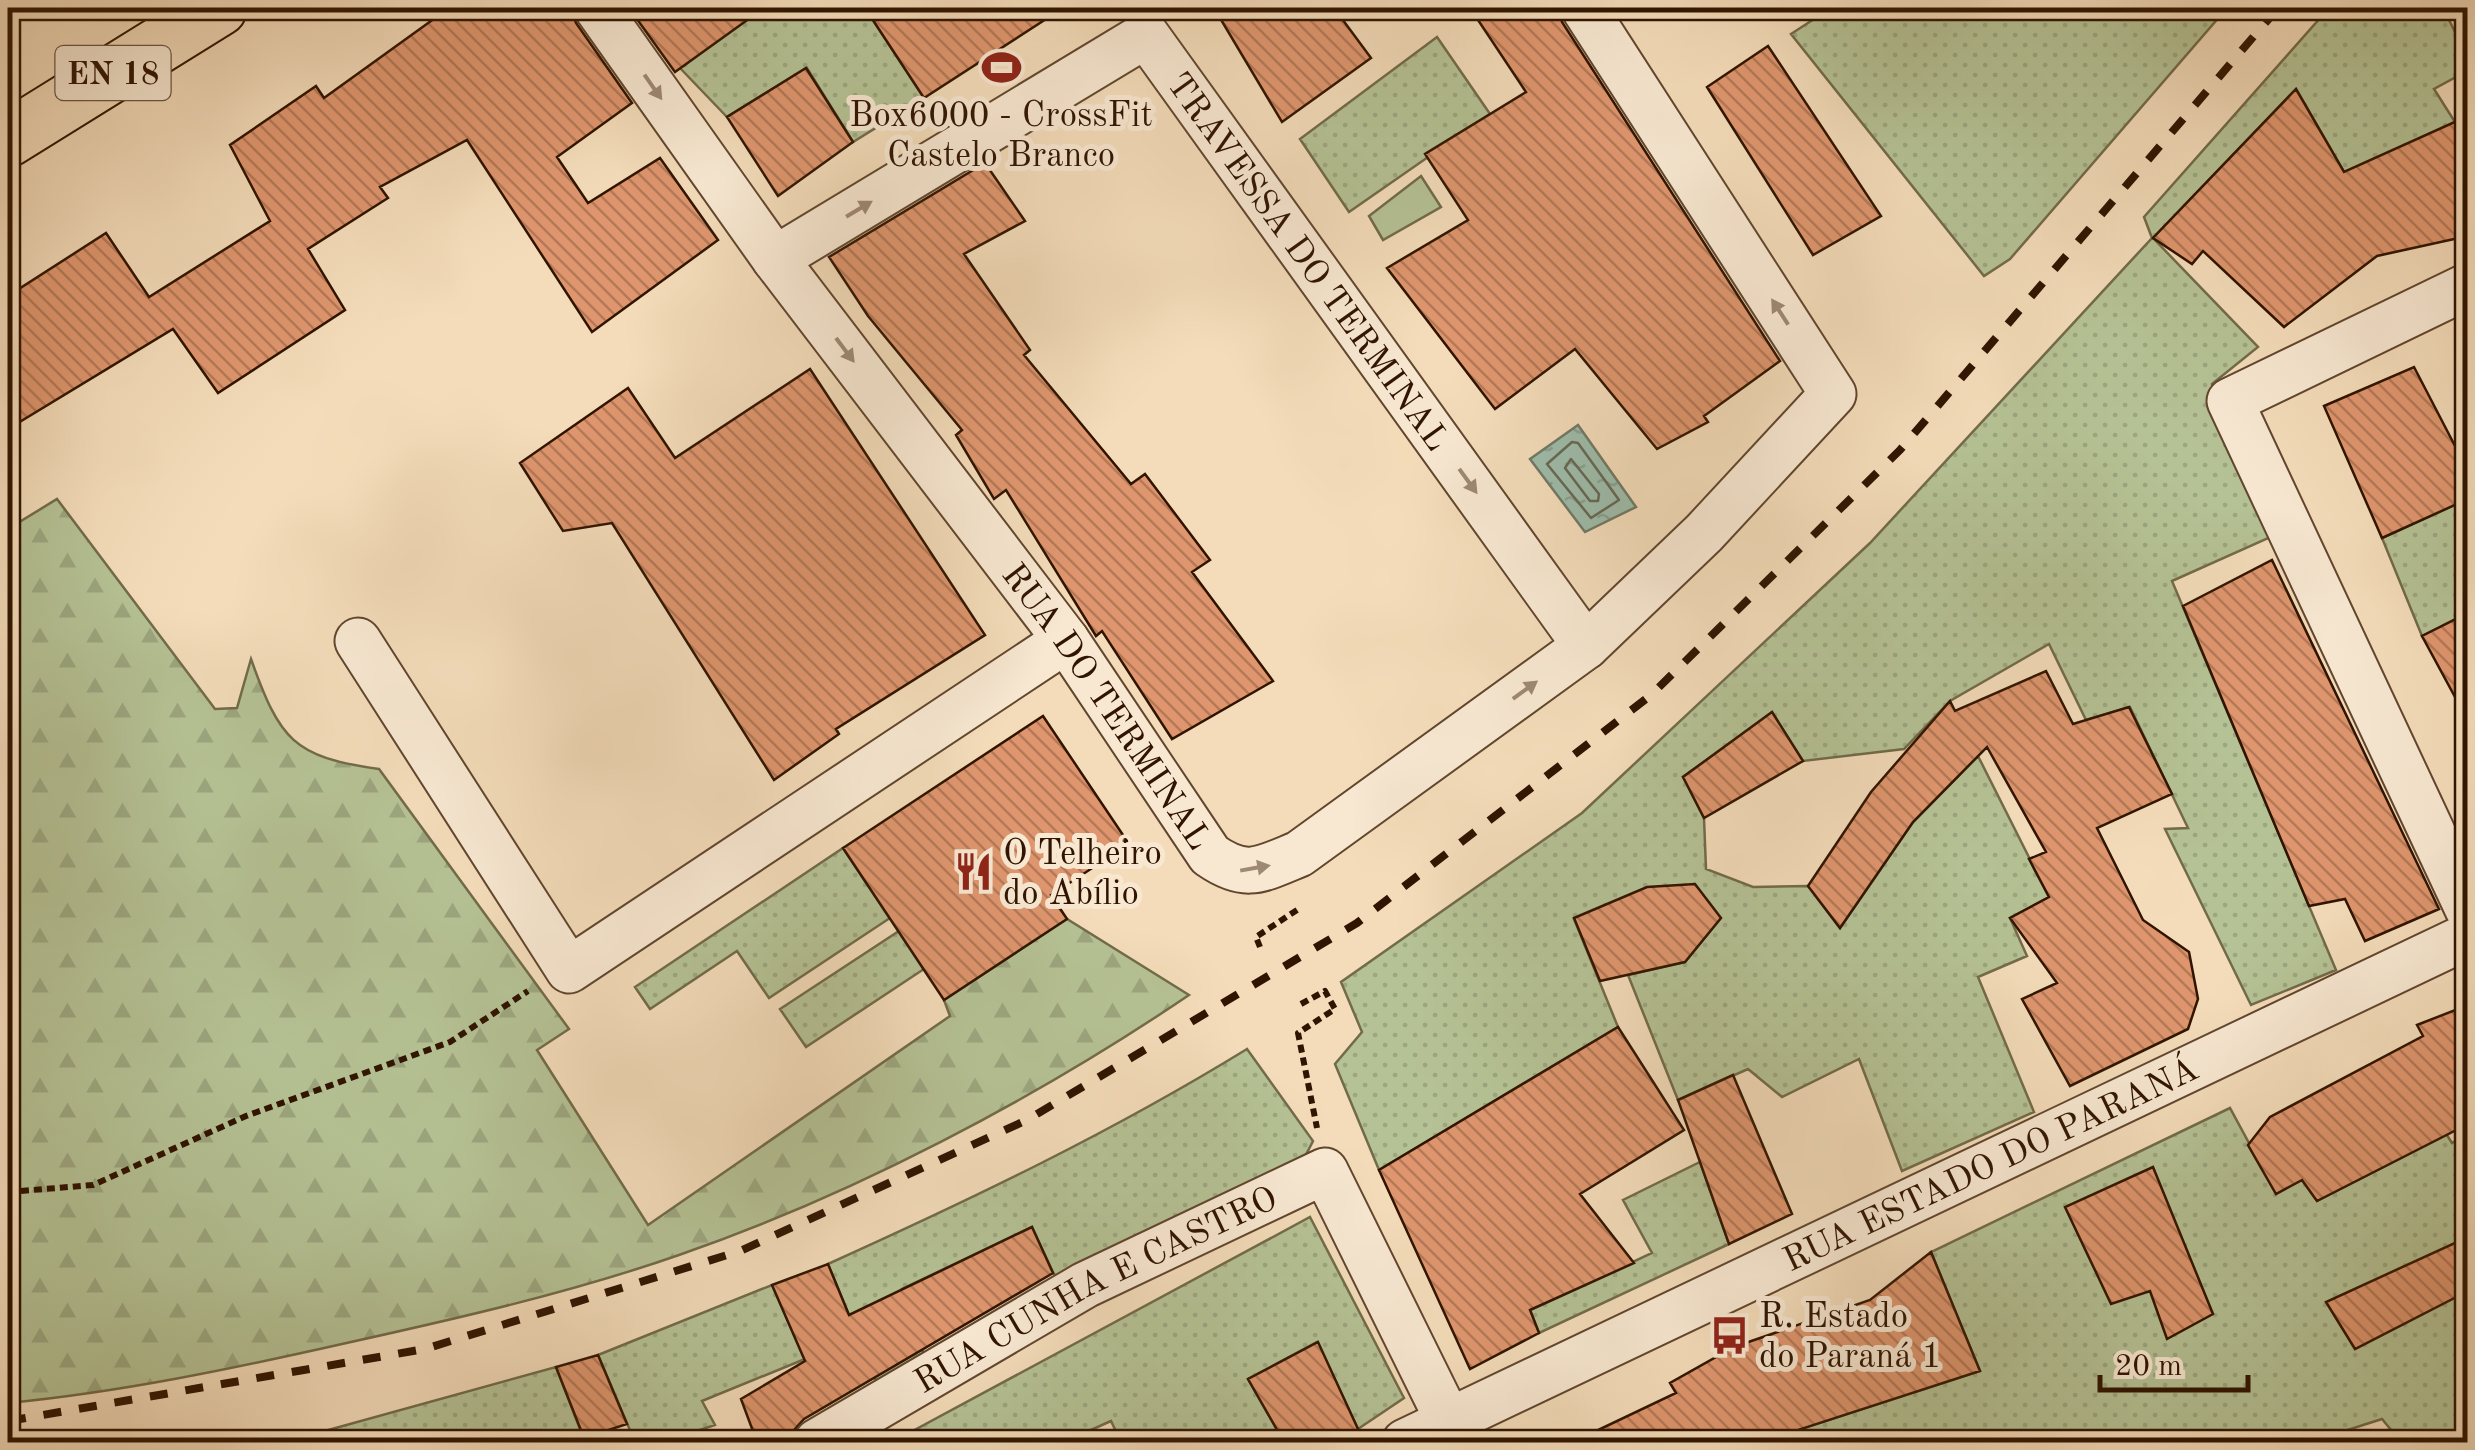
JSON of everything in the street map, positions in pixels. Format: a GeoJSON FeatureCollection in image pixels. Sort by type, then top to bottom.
{"type":"FeatureCollection","features":[{"type":"Feature","properties":{"kind":"main road","name":"EN 18"},"geometry":{"type":"LineString","coordinates":[[8,138],[220,8]]}},
{"type":"Feature","properties":{"kind":"street","name":"RUA DO TERMINAL"},"geometry":{"type":"LineString","coordinates":[[597,8],[775,258],[1066,640],[1210,855],[1234,872],[1261,870],[1298,854],[1586,646],[1704,533],[1833,394],[1584,8]]}},
{"type":"Feature","properties":{"kind":"street","name":"TRAVESSA DO TERMINAL"},"geometry":{"type":"LineString","coordinates":[[775,258],[1146,36],[1586,646]]}},
{"type":"Feature","properties":{"kind":"street"},"geometry":{"type":"LineString","coordinates":[[2468,286],[2230,401],[2468,909]]}},
{"type":"Feature","properties":{"kind":"street"},"geometry":{"type":"LineString","coordinates":[[358,640],[569,970],[1066,640]]}},
{"type":"Feature","properties":{"kind":"street","name":"RUA ESTADO DO PARANÁ"},"geometry":{"type":"LineString","coordinates":[[1404,1442],[1454,1432],[2468,936]]}},
{"type":"Feature","properties":{"kind":"street"},"geometry":{"type":"LineString","coordinates":[[1325,1171],[1454,1432]]}},
{"type":"Feature","properties":{"kind":"street","name":"RUA CUNHA E CASTRO"},"geometry":{"type":"LineString","coordinates":[[817,1442],[1086,1285],[1325,1171]]}},
{"type":"Feature","properties":{"kind":"path"},"geometry":{"type":"LineString","coordinates":[[1260,947],[1256,936],[1316,898]]}},
{"type":"Feature","properties":{"kind":"path"},"geometry":{"type":"LineString","coordinates":[[8,1192],[92,1184],[246,1116],[450,1042],[569,970]]}},
{"type":"Feature","properties":{"kind":"path"},"geometry":{"type":"LineString","coordinates":[[1301,1004],[1325,991],[1335,1010],[1298,1034],[1325,1171]]}},
{"type":"Feature","properties":{"kind":"green space"},"geometry":{"type":"Polygon","coordinates":[[[733,8],[865,8],[924,98],[853,142],[807,68],[727,117],[680,68],[743,22],[733,8]]]}},
{"type":"Feature","properties":{"kind":"green space"},"geometry":{"type":"Polygon","coordinates":[[[1831,8],[2227,8],[2010,259],[1984,276],[1791,34],[1831,8]]]}},
{"type":"Feature","properties":{"kind":"green space"},"geometry":{"type":"Polygon","coordinates":[[[2329,8],[2443,8],[2467,56],[2467,71],[2434,89],[2467,141],[2344,172],[2296,89],[2153,238],[2258,347],[2212,384],[2221,427],[2273,536],[2172,581],[2336,970],[2251,1005],[2165,829],[2188,828],[2130,707],[2086,720],[2049,644],[1950,701],[1904,749],[1803,761],[1772,712],[1683,777],[1704,818],[1706,869],[1753,887],[1808,886],[1840,928],[1913,822],[1978,756],[2049,897],[2010,918],[2027,956],[1978,977],[2034,1112],[1902,1171],[1859,1059],[1782,1097],[1748,1069],[1678,1100],[1628,975],[1685,962],[1720,919],[1694,884],[1574,919],[1618,1027],[1379,1170],[1335,1064],[1362,1032],[1341,982],[1582,813],[1870,543],[2152,238],[2144,217],[2329,8]]]}},
{"type":"Feature","properties":{"kind":"green space"},"geometry":{"type":"Polygon","coordinates":[[[1437,37],[1490,114],[1349,212],[1300,139],[1437,37]]]}},
{"type":"Feature","properties":{"kind":"green space"},"geometry":{"type":"Polygon","coordinates":[[[1421,176],[1441,207],[1383,240],[1369,216],[1421,176]]]}},
{"type":"Feature","properties":{"kind":"green space"},"geometry":{"type":"Polygon","coordinates":[[[57,499],[215,709],[237,708],[251,659],[271,709],[294,740],[327,758],[379,769],[569,1029],[537,1050],[648,1225],[950,1016],[944,1000],[1067,919],[1189,995],[1070,1071],[942,1141],[811,1204],[679,1255],[427,1325],[217,1371],[8,1403],[8,529],[57,499]]]}},
{"type":"Feature","properties":{"kind":"green space"},"geometry":{"type":"Polygon","coordinates":[[[2467,499],[2467,613],[2422,636],[2382,538],[2467,499]]]}},
{"type":"Feature","properties":{"kind":"green space"},"geometry":{"type":"Polygon","coordinates":[[[843,848],[890,918],[769,998],[737,951],[650,1009],[635,987],[843,848]]]}},
{"type":"Feature","properties":{"kind":"green space"},"geometry":{"type":"Polygon","coordinates":[[[899,931],[924,969],[806,1047],[780,1009],[899,931]]]}},
{"type":"Feature","properties":{"kind":"green space"},"geometry":{"type":"Polygon","coordinates":[[[1247,1049],[1313,1141],[1297,1172],[1058,1283],[1032,1227],[902,1289],[928,1367],[881,1393],[828,1264],[1041,1163],[1247,1049]]]}},
{"type":"Feature","properties":{"kind":"green space"},"geometry":{"type":"Polygon","coordinates":[[[2418,1090],[2452,1143],[2467,1134],[2467,1430],[2436,1442],[2401,1442],[2382,1419],[2310,1442],[1761,1442],[1980,1371],[1931,1252],[2230,1108],[2276,1193],[2302,1180],[2317,1201],[2418,1149],[2418,1090]]]}},
{"type":"Feature","properties":{"kind":"green space"},"geometry":{"type":"Polygon","coordinates":[[[1700,1162],[1729,1244],[1539,1333],[1530,1310],[1652,1253],[1623,1200],[1700,1162]]]}},
{"type":"Feature","properties":{"kind":"green space"},"geometry":{"type":"Polygon","coordinates":[[[1310,1217],[1404,1398],[1358,1429],[1317,1342],[1248,1379],[1284,1442],[1121,1442],[1111,1421],[1064,1442],[896,1440],[1310,1217]]]}},
{"type":"Feature","properties":{"kind":"green space"},"geometry":{"type":"Polygon","coordinates":[[[772,1285],[805,1359],[702,1401],[715,1425],[663,1442],[635,1442],[598,1355],[772,1285]]]}},
{"type":"Feature","properties":{"kind":"green space"},"geometry":{"type":"Polygon","coordinates":[[[556,1367],[585,1442],[259,1442],[303,1437],[556,1367]]]}},
{"type":"Feature","properties":{"kind":"water"},"geometry":{"type":"Polygon","coordinates":[[[1578,425],[1636,507],[1585,532],[1530,459],[1578,425]]]}},
{"type":"Feature","properties":{"kind":"building"},"geometry":{"type":"Polygon","coordinates":[[[449,8],[571,8],[576,23],[632,103],[557,157],[588,203],[660,158],[718,240],[592,332],[467,140],[380,187],[388,198],[308,249],[345,310],[218,393],[173,329],[8,429],[8,296],[106,233],[149,297],[270,221],[230,145],[316,86],[324,98],[449,8]]]}},
{"type":"Feature","properties":{"kind":"building"},"geometry":{"type":"Polygon","coordinates":[[[629,8],[764,8],[675,72],[629,8]]]}},
{"type":"Feature","properties":{"kind":"building"},"geometry":{"type":"Polygon","coordinates":[[[865,8],[1063,8],[924,98],[865,8]]]}},
{"type":"Feature","properties":{"kind":"building"},"geometry":{"type":"Polygon","coordinates":[[[1214,8],[1334,8],[1371,58],[1282,122],[1214,8]]]}},
{"type":"Feature","properties":{"kind":"building"},"geometry":{"type":"Polygon","coordinates":[[[1470,8],[1558,8],[1562,22],[1780,361],[1704,416],[1708,422],[1657,449],[1575,349],[1495,409],[1387,268],[1468,220],[1425,154],[1526,92],[1470,8]]]}},
{"type":"Feature","properties":{"kind":"building"},"geometry":{"type":"Polygon","coordinates":[[[1768,46],[1881,216],[1813,255],[1707,87],[1768,46]]]}},
{"type":"Feature","properties":{"kind":"building"},"geometry":{"type":"Polygon","coordinates":[[[806,68],[853,142],[778,196],[727,117],[806,68]]]}},
{"type":"Feature","properties":{"kind":"building"},"geometry":{"type":"Polygon","coordinates":[[[2296,89],[2344,172],[2468,116],[2468,236],[2377,256],[2284,327],[2203,251],[2192,264],[2153,238],[2296,89]]]}},
{"type":"Feature","properties":{"kind":"building"},"geometry":{"type":"Polygon","coordinates":[[[985,163],[1025,221],[964,254],[1030,350],[1024,355],[1131,484],[1145,474],[1210,560],[1192,572],[1273,681],[1172,739],[1102,631],[1096,636],[1006,490],[994,499],[956,435],[962,430],[868,316],[829,257],[985,163]]]}},
{"type":"Feature","properties":{"kind":"building"},"geometry":{"type":"Polygon","coordinates":[[[2414,367],[2468,471],[2468,499],[2382,538],[2324,406],[2414,367]]]}},
{"type":"Feature","properties":{"kind":"building"},"geometry":{"type":"Polygon","coordinates":[[[810,369],[985,635],[836,729],[839,734],[774,780],[612,523],[563,531],[520,463],[628,388],[675,458],[810,369]]]}},
{"type":"Feature","properties":{"kind":"building"},"geometry":{"type":"Polygon","coordinates":[[[2272,560],[2439,909],[2365,941],[2345,899],[2309,906],[2183,606],[2272,560]]]}},
{"type":"Feature","properties":{"kind":"building"},"geometry":{"type":"Polygon","coordinates":[[[2468,613],[2468,721],[2422,636],[2468,613]]]}},
{"type":"Feature","properties":{"kind":"building"},"geometry":{"type":"Polygon","coordinates":[[[2046,671],[2073,724],[2129,707],[2172,794],[2097,828],[2143,920],[2189,952],[2198,999],[2188,1029],[2070,1086],[2022,999],[2057,983],[2010,918],[2049,897],[2029,859],[2046,852],[1987,747],[1913,822],[1840,928],[1808,886],[1871,792],[1950,701],[1955,711],[2046,671]]]}},
{"type":"Feature","properties":{"kind":"building"},"geometry":{"type":"Polygon","coordinates":[[[1772,712],[1803,761],[1704,818],[1683,777],[1772,712]]]}},
{"type":"Feature","properties":{"kind":"building","name":"O Telheiro do Abílio"},"geometry":{"type":"Polygon","coordinates":[[[1043,716],[1129,844],[1051,895],[1067,919],[944,1000],[843,848],[1043,716]]]}},
{"type":"Feature","properties":{"kind":"building"},"geometry":{"type":"Polygon","coordinates":[[[1695,884],[1721,918],[1685,962],[1600,981],[1574,918],[1647,887],[1695,884]]]}},
{"type":"Feature","properties":{"kind":"building"},"geometry":{"type":"Polygon","coordinates":[[[2468,1005],[2468,1124],[2317,1201],[2302,1180],[2276,1194],[2248,1145],[2270,1117],[2423,1036],[2417,1025],[2468,1005]]]}},
{"type":"Feature","properties":{"kind":"building"},"geometry":{"type":"Polygon","coordinates":[[[1618,1027],[1684,1130],[1580,1194],[1634,1263],[1530,1310],[1539,1333],[1470,1369],[1379,1170],[1618,1027]]]}},
{"type":"Feature","properties":{"kind":"building"},"geometry":{"type":"Polygon","coordinates":[[[1733,1075],[1792,1214],[1729,1244],[1678,1100],[1733,1075]]]}},
{"type":"Feature","properties":{"kind":"building"},"geometry":{"type":"Polygon","coordinates":[[[2153,1167],[2213,1314],[2167,1339],[2150,1291],[2111,1304],[2065,1207],[2153,1167]]]}},
{"type":"Feature","properties":{"kind":"building"},"geometry":{"type":"Polygon","coordinates":[[[1032,1227],[1053,1273],[804,1419],[794,1430],[791,1442],[757,1442],[741,1399],[805,1361],[772,1285],[828,1264],[849,1315],[1032,1227]]]}},
{"type":"Feature","properties":{"kind":"building"},"geometry":{"type":"Polygon","coordinates":[[[2468,1237],[2468,1291],[2355,1349],[2326,1302],[2468,1237]]]}},
{"type":"Feature","properties":{"kind":"building"},"geometry":{"type":"Polygon","coordinates":[[[1931,1252],[1980,1371],[1761,1442],[1573,1442],[1676,1393],[1670,1383],[1734,1347],[1870,1300],[1931,1252]]]}},
{"type":"Feature","properties":{"kind":"building"},"geometry":{"type":"Polygon","coordinates":[[[1318,1342],[1358,1429],[1323,1442],[1284,1442],[1248,1379],[1318,1342]]]}},
{"type":"Feature","properties":{"kind":"building"},"geometry":{"type":"Polygon","coordinates":[[[598,1355],[627,1424],[584,1438],[556,1367],[598,1355]]]}},
{"type":"Feature","properties":{"kind":"railway"},"geometry":{"type":"LineString","coordinates":[[8,1421],[425,1349],[740,1251],[1027,1120],[1357,923],[1651,695],[1900,450],[2278,8]]}},
{"type":"Feature","properties":{"kind":"place","name":"Box6000 - CrossFit Castelo Branco"},"geometry":{"type":"Point","coordinates":[1001,67]}},
{"type":"Feature","properties":{"kind":"place","name":"O Telheiro do Abílio"},"geometry":{"type":"Point","coordinates":[973,872]}},
{"type":"Feature","properties":{"kind":"place","name":"R. Estado do Paraná 1"},"geometry":{"type":"Point","coordinates":[1729,1335]}}]}
